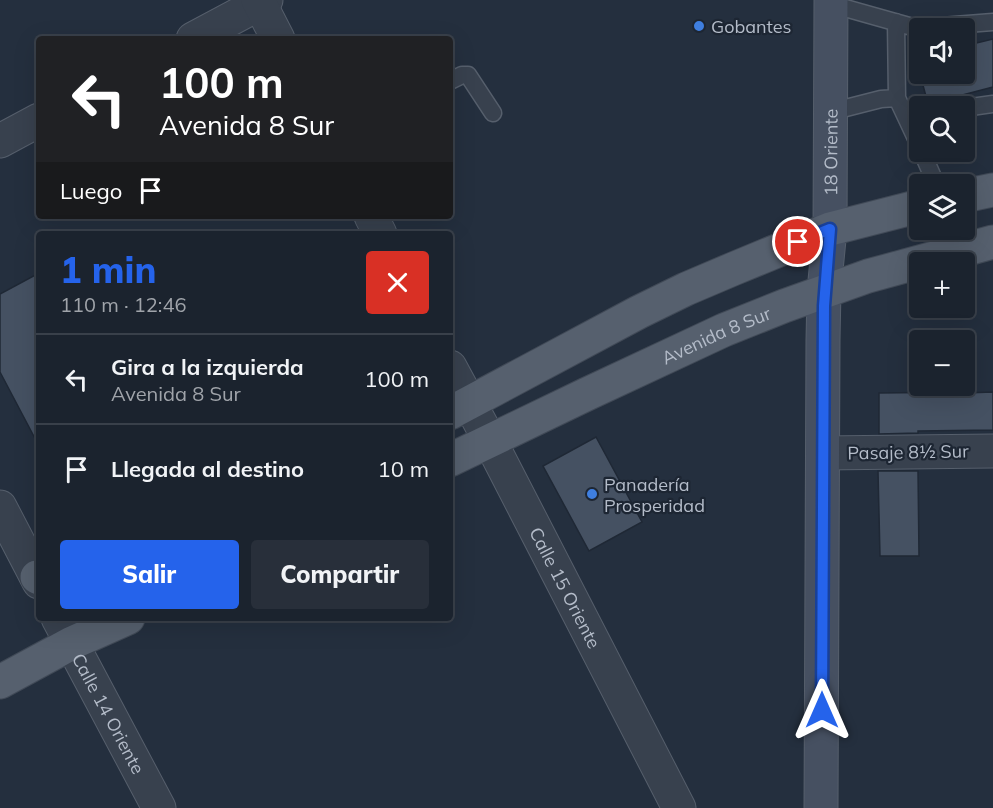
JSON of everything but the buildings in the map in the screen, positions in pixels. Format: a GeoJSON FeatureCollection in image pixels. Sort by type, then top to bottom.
{"type":"FeatureCollection","features":[{"type":"Feature","properties":{"kind":"main road","name":"18 Oriente"},"geometry":{"type":"LineString","coordinates":[[821,808],[824,291],[830,229],[831,2]]}},
{"type":"Feature","properties":{"kind":"main road"},"geometry":{"type":"LineString","coordinates":[[975,194],[993,190]]}},
{"type":"Feature","properties":{"kind":"main road"},"geometry":{"type":"LineString","coordinates":[[459,408],[686,289],[830,229],[909,209]]}},
{"type":"Feature","properties":{"kind":"main road","name":"Avenida 8 Sur"},"geometry":{"type":"LineString","coordinates":[[453,459],[724,330],[868,276],[993,242]]}},
{"type":"Feature","properties":{"kind":"main road"},"geometry":{"type":"LineString","coordinates":[[0,682],[65,631],[113,621]]}},
{"type":"Feature","properties":{"kind":"street"},"geometry":{"type":"LineString","coordinates":[[198,36],[261,1],[277,36]]}},
{"type":"Feature","properties":{"kind":"street"},"geometry":{"type":"LineString","coordinates":[[0,141],[36,122]]}},
{"type":"Feature","properties":{"kind":"street","name":"Calle 15 Oriente"},"geometry":{"type":"LineString","coordinates":[[453,381],[459,408],[490,441],[679,808]]}},
{"type":"Feature","properties":{"kind":"street","name":"Pasaje 8½ Sur"},"geometry":{"type":"LineString","coordinates":[[823,453],[993,451]]}},
{"type":"Feature","properties":{"kind":"street"},"geometry":{"type":"LineString","coordinates":[[0,507],[36,575]]}},
{"type":"Feature","properties":{"kind":"street","name":"Calle 14 Oriente"},"geometry":{"type":"LineString","coordinates":[[65,631],[159,808]]}},
{"type":"Feature","properties":{"kind":"lane"},"geometry":{"type":"LineString","coordinates":[[831,2],[916,28],[993,22]]}},
{"type":"Feature","properties":{"kind":"lane"},"geometry":{"type":"LineString","coordinates":[[896,22],[897,98],[909,112]]}},
{"type":"Feature","properties":{"kind":"lane"},"geometry":{"type":"LineString","coordinates":[[453,80],[468,75],[492,113]]}},
{"type":"Feature","properties":{"kind":"lane"},"geometry":{"type":"LineString","coordinates":[[830,112],[881,99],[897,98]]}},
{"type":"Feature","properties":{"kind":"lane"},"geometry":{"type":"LineString","coordinates":[[975,106],[993,104]]}},
{"type":"Feature","properties":{"kind":"place","name":"Gobantes"},"geometry":{"type":"Point","coordinates":[699,26]}},
{"type":"Feature","properties":{"kind":"place","name":"Panadería Prosperidad"},"geometry":{"type":"Point","coordinates":[592,494]}},
{"type":"Feature","properties":{"kind":"route"},"geometry":{"type":"LineString","coordinates":[[798,242],[830,229],[824,291],[822,710]]}}]}
